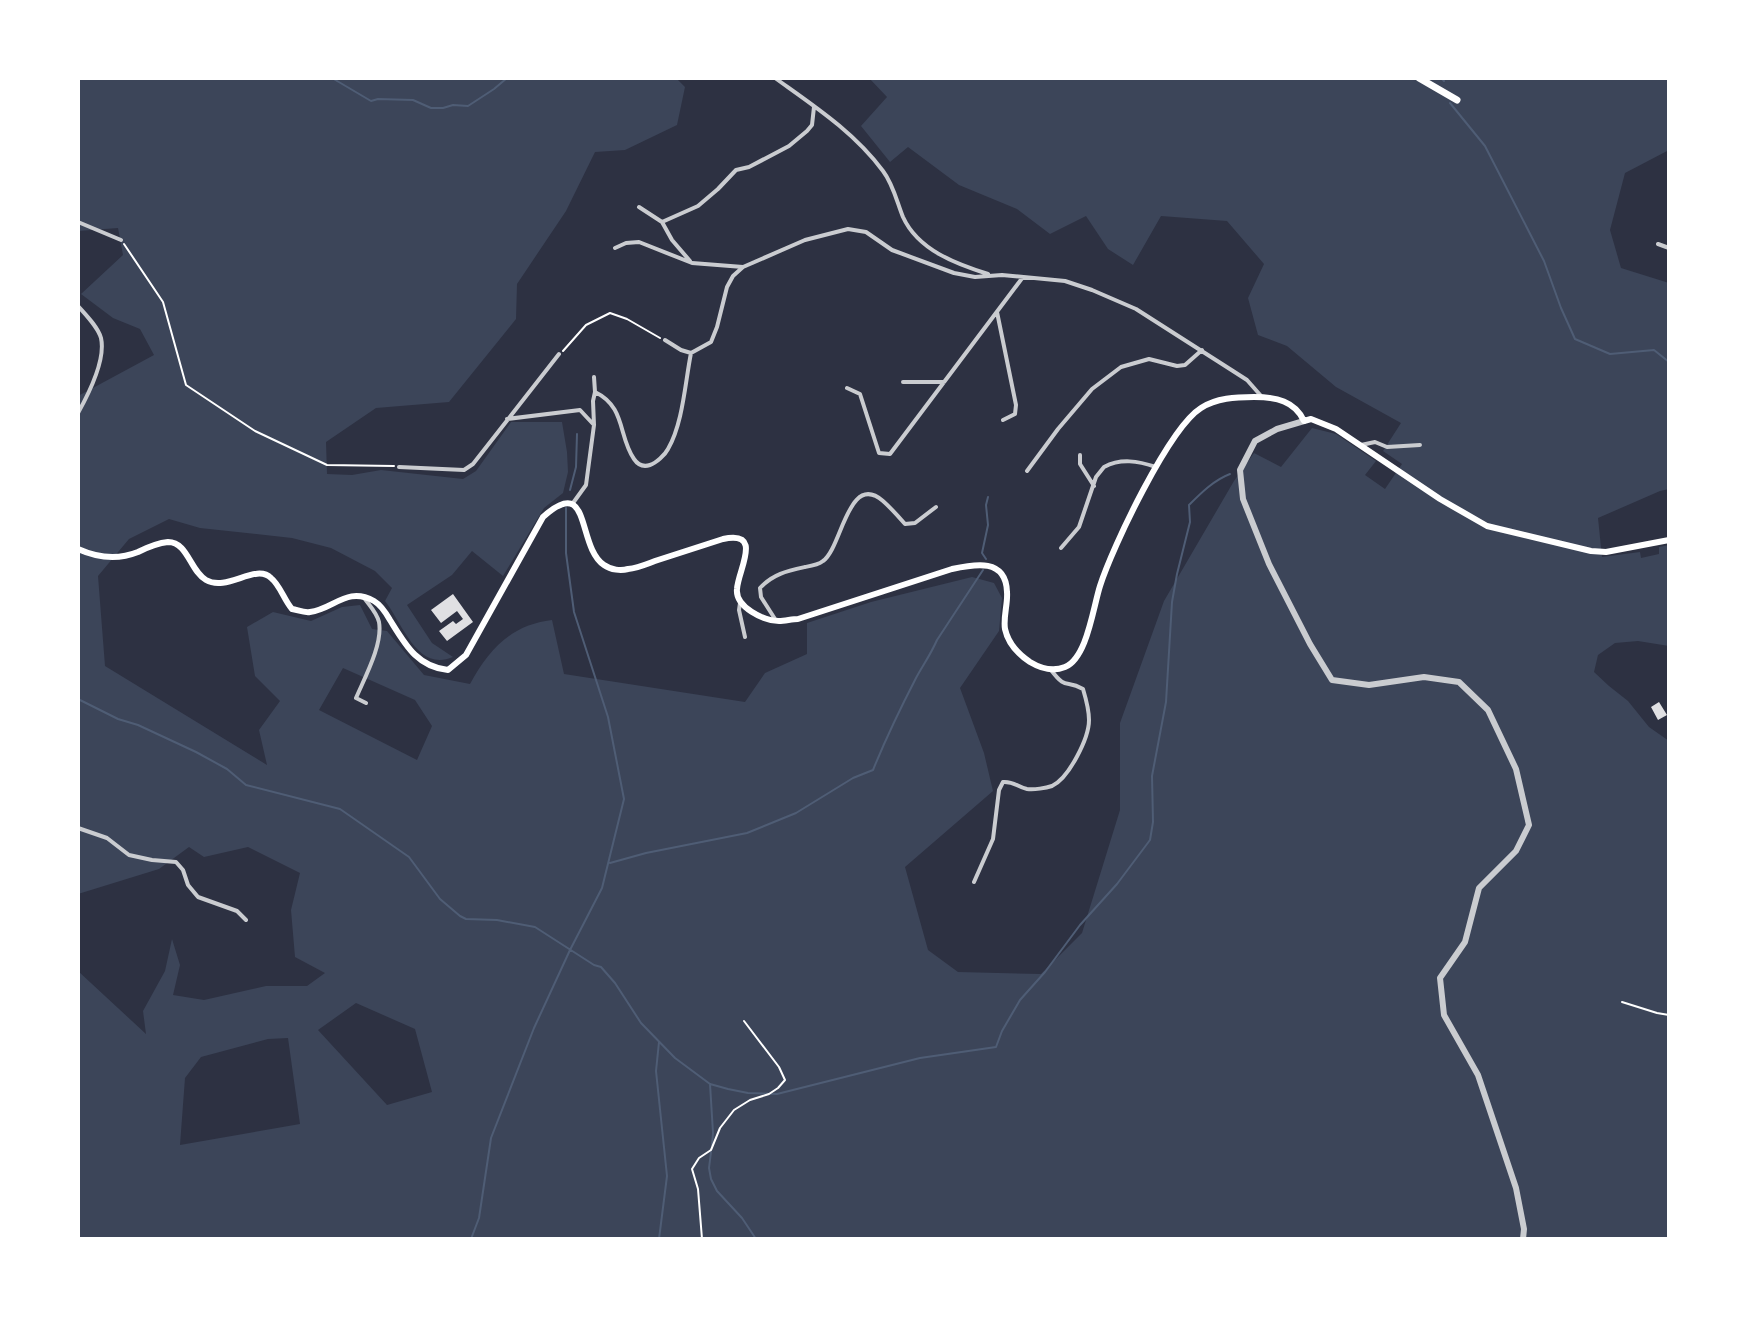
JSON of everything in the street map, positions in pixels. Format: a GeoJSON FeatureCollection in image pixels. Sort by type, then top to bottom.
{"type":"FeatureCollection","features":[{"type":"Feature","properties":{"kind":"main road"},"geometry":{"type":"LineString","coordinates":[[1419,78],[1457,100]]}},
{"type":"Feature","properties":{"kind":"main road"},"geometry":{"type":"LineString","coordinates":[[78,549],[109,558],[170,542],[182,548],[196,571],[205,579],[226,583],[265,574],[273,579],[292,609],[307,613],[341,598],[358,595],[376,602],[384,610],[406,645],[425,664],[448,670],[466,655],[543,517],[556,505],[565,502],[573,503],[578,509],[599,559],[613,569],[632,569],[723,539],[740,539],[747,548],[737,588],[740,601],[755,614],[776,621],[798,619],[952,569],[978,563],[992,566],[1006,584],[1005,629],[1016,651],[1035,665],[1051,670],[1066,667],[1081,652],[1110,559],[1156,467],[1182,427],[1200,409],[1223,399],[1262,397],[1291,404],[1305,418],[1336,429],[1440,499],[1487,526],[1591,551],[1624,550],[1669,540]]}},
{"type":"Feature","properties":{"kind":"street"},"geometry":{"type":"LineString","coordinates":[[775,78],[851,135],[885,173],[911,231],[934,252],[990,275]]}},
{"type":"Feature","properties":{"kind":"street"},"geometry":{"type":"LineString","coordinates":[[662,222],[698,206],[736,170],[749,167],[789,146],[812,125],[814,107]]}},
{"type":"Feature","properties":{"kind":"street"},"geometry":{"type":"LineString","coordinates":[[639,207],[662,222],[672,240],[692,263]]}},
{"type":"Feature","properties":{"kind":"street"},"geometry":{"type":"LineString","coordinates":[[78,222],[121,240]]}},
{"type":"Feature","properties":{"kind":"street"},"geometry":{"type":"LineString","coordinates":[[665,340],[691,353],[711,342],[727,287],[743,267],[805,240],[848,229],[866,232],[892,250],[954,273],[975,277],[990,275],[1065,281],[1102,294],[1136,309],[1202,350],[1247,380],[1262,397]]}},
{"type":"Feature","properties":{"kind":"street"},"geometry":{"type":"LineString","coordinates":[[615,248],[639,242],[682,261],[743,267]]}},
{"type":"Feature","properties":{"kind":"street"},"geometry":{"type":"LineString","coordinates":[[1658,244],[1669,248]]}},
{"type":"Feature","properties":{"kind":"street"},"geometry":{"type":"LineString","coordinates":[[847,388],[860,394],[879,453],[890,454],[1023,277]]}},
{"type":"Feature","properties":{"kind":"street"},"geometry":{"type":"LineString","coordinates":[[78,306],[101,339],[93,388],[78,413]]}},
{"type":"Feature","properties":{"kind":"street"},"geometry":{"type":"LineString","coordinates":[[997,312],[1016,405],[1015,414],[1003,420]]}},
{"type":"Feature","properties":{"kind":"street"},"geometry":{"type":"LineString","coordinates":[[1027,471],[1092,389],[1109,375],[1121,367],[1149,359],[1185,365],[1202,350]]}},
{"type":"Feature","properties":{"kind":"street"},"geometry":{"type":"LineString","coordinates":[[595,392],[606,397],[618,415],[634,459],[640,465],[648,466],[667,452],[677,426],[691,353]]}},
{"type":"Feature","properties":{"kind":"street"},"geometry":{"type":"LineString","coordinates":[[399,467],[464,470],[473,464],[559,354]]}},
{"type":"Feature","properties":{"kind":"street"},"geometry":{"type":"LineString","coordinates":[[573,503],[586,485],[594,425],[594,377]]}},
{"type":"Feature","properties":{"kind":"street"},"geometry":{"type":"LineString","coordinates":[[903,382],[944,382]]}},
{"type":"Feature","properties":{"kind":"street"},"geometry":{"type":"LineString","coordinates":[[507,419],[580,410],[594,425]]}},
{"type":"Feature","properties":{"kind":"street"},"geometry":{"type":"LineString","coordinates":[[1305,418],[1255,441],[1240,470],[1243,499],[1269,564],[1310,644],[1332,680],[1369,685],[1424,677],[1459,682],[1488,710],[1516,769],[1529,825],[1516,851],[1479,888],[1465,942],[1440,978],[1444,1015],[1478,1075],[1516,1188],[1523,1239]]}},
{"type":"Feature","properties":{"kind":"street"},"geometry":{"type":"LineString","coordinates":[[1361,445],[1375,442],[1387,447],[1420,445]]}},
{"type":"Feature","properties":{"kind":"street"},"geometry":{"type":"LineString","coordinates":[[1080,455],[1080,464],[1094,486]]}},
{"type":"Feature","properties":{"kind":"street"},"geometry":{"type":"LineString","coordinates":[[1061,548],[1079,527],[1096,477],[1104,467],[1125,461],[1156,467]]}},
{"type":"Feature","properties":{"kind":"street"},"geometry":{"type":"LineString","coordinates":[[776,621],[761,597],[760,588],[768,579],[786,571],[821,563],[829,555],[852,502],[860,496],[873,495],[883,501],[905,524],[915,523],[936,507]]}},
{"type":"Feature","properties":{"kind":"street"},"geometry":{"type":"LineString","coordinates":[[364,597],[379,620],[371,661],[356,698],[366,703]]}},
{"type":"Feature","properties":{"kind":"street"},"geometry":{"type":"LineString","coordinates":[[740,601],[745,637]]}},
{"type":"Feature","properties":{"kind":"street"},"geometry":{"type":"LineString","coordinates":[[974,882],[993,839],[999,790],[1003,782],[1013,781],[1024,789],[1052,786],[1075,761],[1084,741],[1089,723],[1083,689],[1060,682],[1051,670]]}},
{"type":"Feature","properties":{"kind":"street"},"geometry":{"type":"LineString","coordinates":[[78,828],[107,838],[129,855],[176,862],[198,897],[237,911],[246,920]]}},
{"type":"Feature","properties":{"kind":"path"},"geometry":{"type":"LineString","coordinates":[[121,240],[163,302],[186,385],[255,431],[327,465],[399,467]]}},
{"type":"Feature","properties":{"kind":"path"},"geometry":{"type":"LineString","coordinates":[[559,354],[586,325],[610,313],[665,340]]}},
{"type":"Feature","properties":{"kind":"path"},"geometry":{"type":"LineString","coordinates":[[1622,1002],[1669,1015]]}},
{"type":"Feature","properties":{"kind":"path"},"geometry":{"type":"LineString","coordinates":[[702,1239],[698,1189],[692,1169],[699,1158],[711,1150],[720,1128],[734,1110],[750,1100],[769,1094],[785,1080],[779,1067],[744,1021]]}},
{"type":"Feature","properties":{"kind":"shaded area"},"geometry":{"type":"Polygon","coordinates":[[[78,78],[676,78],[685,87],[677,125],[625,150],[595,152],[566,211],[517,284],[516,319],[449,402],[376,408],[326,442],[327,474],[352,475],[381,470],[463,479],[476,471],[511,422],[562,422],[568,472],[563,493],[544,508],[503,576],[472,551],[452,575],[407,605],[432,643],[453,657],[440,660],[420,652],[385,601],[392,588],[375,571],[331,548],[292,538],[200,528],[169,519],[129,539],[98,576],[105,666],[267,765],[259,730],[280,701],[255,676],[247,627],[273,612],[311,621],[342,607],[360,605],[372,629],[387,631],[424,675],[470,684],[493,650],[513,633],[552,620],[564,674],[745,702],[765,673],[807,654],[807,623],[871,602],[972,577],[994,583],[1002,598],[999,631],[960,688],[984,753],[993,791],[905,867],[928,950],[958,972],[1041,974],[1082,933],[1120,810],[1120,723],[1164,601],[1234,481],[1254,453],[1281,467],[1312,428],[1336,434],[1376,461],[1365,475],[1385,489],[1402,464],[1383,451],[1401,423],[1336,387],[1287,346],[1258,335],[1248,298],[1264,264],[1227,221],[1161,216],[1133,265],[1108,249],[1086,216],[1050,234],[1017,209],[959,185],[908,147],[890,162],[861,126],[887,97],[869,78],[1669,78],[1669,150],[1625,173],[1610,230],[1621,268],[1669,283],[1669,489],[1598,518],[1602,557],[1640,552],[1641,558],[1659,554],[1659,547],[1669,545],[1669,646],[1638,641],[1615,643],[1598,655],[1594,672],[1628,701],[1649,727],[1669,741],[1669,1239],[78,1239],[78,971],[146,1034],[143,1011],[165,971],[172,939],[180,965],[173,995],[204,1000],[266,986],[307,986],[325,973],[295,957],[291,910],[300,873],[248,847],[204,857],[189,847],[159,869],[78,894],[78,396],[154,355],[140,329],[113,318],[81,294],[123,255],[118,228],[78,231],[78,78]],[[343,668],[319,710],[417,760],[432,726],[415,700],[343,668]],[[356,1003],[318,1030],[387,1105],[432,1092],[415,1029],[356,1003]],[[288,1038],[268,1039],[201,1057],[185,1078],[180,1145],[300,1124],[288,1038]]]}},
{"type":"Feature","properties":{"kind":"building"},"geometry":{"type":"Polygon","coordinates":[[[453,594],[473,622],[447,641],[439,631],[453,621],[456,624],[463,619],[457,611],[441,623],[431,610],[453,594]]]}},
{"type":"Feature","properties":{"kind":"building"},"geometry":{"type":"Polygon","coordinates":[[[1659,702],[1667,715],[1658,720],[1651,707],[1659,702]]]}},
{"type":"Feature","properties":{"kind":"waterway"},"geometry":{"type":"LineString","coordinates":[[332,78],[371,101],[413,100],[431,108],[468,106],[507,78]]}},
{"type":"Feature","properties":{"kind":"waterway"},"geometry":{"type":"LineString","coordinates":[[1441,78],[1444,81]]}},
{"type":"Feature","properties":{"kind":"waterway"},"geometry":{"type":"LineString","coordinates":[[1450,103],[1485,146],[1544,261],[1575,339],[1610,354],[1654,350],[1669,362]]}},
{"type":"Feature","properties":{"kind":"waterway"},"geometry":{"type":"LineString","coordinates":[[570,490],[576,467],[577,434]]}},
{"type":"Feature","properties":{"kind":"waterway"},"geometry":{"type":"LineString","coordinates":[[78,699],[196,752],[227,769],[246,785],[340,809],[409,857],[440,899],[460,916],[535,927],[601,967],[641,1023],[675,1058],[710,1084],[748,1093],[777,1094],[920,1058],[996,1047],[1020,1000],[1150,840],[1153,822],[1152,776],[1166,702],[1172,602],[1190,522],[1189,505],[1213,483],[1230,474]]}},
{"type":"Feature","properties":{"kind":"waterway"},"geometry":{"type":"LineString","coordinates":[[986,559],[982,553],[988,525],[988,497]]}},
{"type":"Feature","properties":{"kind":"waterway"},"geometry":{"type":"LineString","coordinates":[[471,1239],[479,1218],[491,1138],[534,1028],[602,888],[624,799],[608,717],[574,612],[566,553],[566,508]]}},
{"type":"Feature","properties":{"kind":"waterway"},"geometry":{"type":"LineString","coordinates":[[610,863],[747,833],[796,813],[853,778],[873,770],[916,678],[983,570]]}},
{"type":"Feature","properties":{"kind":"waterway"},"geometry":{"type":"LineString","coordinates":[[659,1042],[656,1071],[667,1176],[659,1239]]}},
{"type":"Feature","properties":{"kind":"waterway"},"geometry":{"type":"LineString","coordinates":[[710,1084],[712,1145]]}},
{"type":"Feature","properties":{"kind":"waterway"},"geometry":{"type":"LineString","coordinates":[[711,1152],[709,1168],[717,1191],[756,1239]]}}]}
